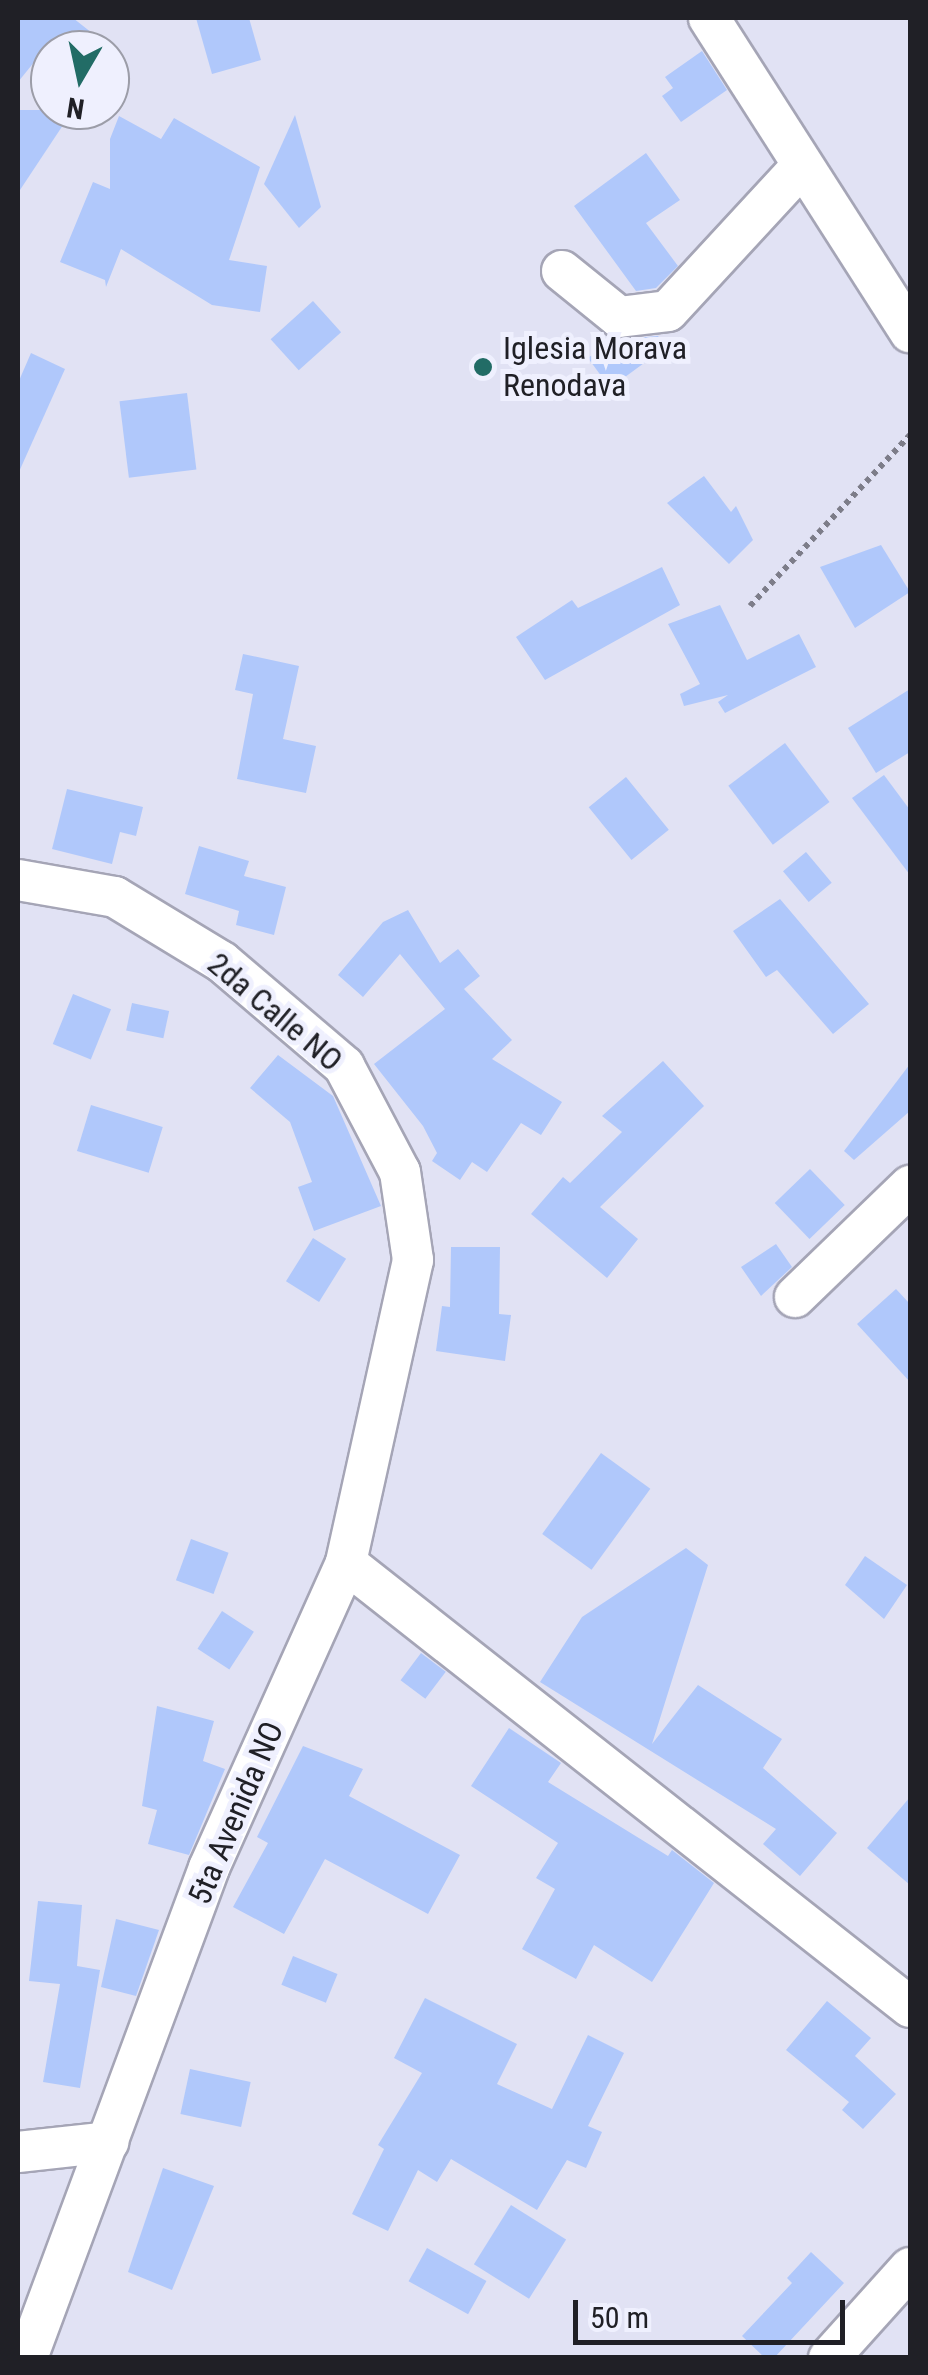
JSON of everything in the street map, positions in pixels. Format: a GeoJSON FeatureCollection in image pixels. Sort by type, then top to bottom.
{"type":"FeatureCollection","features":[{"type":"Feature","properties":{"kind":"street"},"geometry":{"type":"LineString","coordinates":[[709,18],[910,332]]}},
{"type":"Feature","properties":{"kind":"street"},"geometry":{"type":"LineString","coordinates":[[562,271],[618,318],[668,311],[801,167]]}},
{"type":"Feature","properties":{"kind":"street","name":"2da Calle NO"},"geometry":{"type":"LineString","coordinates":[[18,880],[115,897],[222,962],[344,1066],[400,1172],[414,1260]]}},
{"type":"Feature","properties":{"kind":"street"},"geometry":{"type":"LineString","coordinates":[[795,1297],[910,1186]]}},
{"type":"Feature","properties":{"kind":"street","name":"5ta Avenida NO"},"geometry":{"type":"LineString","coordinates":[[27,2358],[209,1868],[346,1563],[414,1260]]}},
{"type":"Feature","properties":{"kind":"street"},"geometry":{"type":"LineString","coordinates":[[346,1563],[910,2007]]}},
{"type":"Feature","properties":{"kind":"street"},"geometry":{"type":"LineString","coordinates":[[18,2152],[108,2142]]}},
{"type":"Feature","properties":{"kind":"street"},"geometry":{"type":"LineString","coordinates":[[829,2358],[910,2268]]}},
{"type":"Feature","properties":{"kind":"path"},"geometry":{"type":"LineString","coordinates":[[750,606],[910,434]]}},
{"type":"Feature","properties":{"kind":"building"},"geometry":{"type":"Polygon","coordinates":[[[18,18],[73,18],[88,30],[30,30],[30,67],[18,82],[18,18]]]}},
{"type":"Feature","properties":{"kind":"building"},"geometry":{"type":"Polygon","coordinates":[[[196,18],[249,18],[261,60],[212,74],[196,18]]]}},
{"type":"Feature","properties":{"kind":"building"},"geometry":{"type":"Polygon","coordinates":[[[702,51],[727,90],[681,122],[662,96],[673,88],[665,77],[702,51]]]}},
{"type":"Feature","properties":{"kind":"building"},"geometry":{"type":"Polygon","coordinates":[[[18,110],[30,110],[30,130],[60,130],[18,193],[18,110]]]}},
{"type":"Feature","properties":{"kind":"building"},"geometry":{"type":"Polygon","coordinates":[[[295,115],[321,207],[299,228],[264,184],[295,115]]]}},
{"type":"Feature","properties":{"kind":"building"},"geometry":{"type":"Polygon","coordinates":[[[174,118],[260,167],[229,260],[267,266],[260,312],[212,305],[121,249],[106,287],[105,280],[60,262],[93,182],[110,189],[114,130],[130,130],[130,122],[161,139],[174,118]]]}},
{"type":"Feature","properties":{"kind":"building"},"geometry":{"type":"Polygon","coordinates":[[[646,153],[680,200],[646,223],[678,266],[656,288],[636,291],[574,206],[646,153]]]}},
{"type":"Feature","properties":{"kind":"building"},"geometry":{"type":"Polygon","coordinates":[[[313,301],[341,332],[299,370],[271,339],[313,301]]]}},
{"type":"Feature","properties":{"kind":"building"},"geometry":{"type":"Polygon","coordinates":[[[658,336],[666,347],[610,388],[588,358],[613,340],[658,336]]]}},
{"type":"Feature","properties":{"kind":"building"},"geometry":{"type":"Polygon","coordinates":[[[31,353],[65,369],[18,474],[18,383],[31,353]]]}},
{"type":"Feature","properties":{"kind":"building"},"geometry":{"type":"Polygon","coordinates":[[[187,393],[196,469],[129,478],[120,401],[187,393]]]}},
{"type":"Feature","properties":{"kind":"building"},"geometry":{"type":"Polygon","coordinates":[[[704,476],[731,512],[736,506],[753,540],[729,564],[667,503],[704,476]]]}},
{"type":"Feature","properties":{"kind":"building"},"geometry":{"type":"Polygon","coordinates":[[[881,545],[910,592],[855,628],[820,567],[881,545]]]}},
{"type":"Feature","properties":{"kind":"building"},"geometry":{"type":"Polygon","coordinates":[[[662,567],[680,605],[545,680],[516,637],[572,600],[578,608],[662,567]]]}},
{"type":"Feature","properties":{"kind":"building"},"geometry":{"type":"Polygon","coordinates":[[[720,605],[747,660],[799,634],[816,667],[725,713],[718,702],[728,695],[684,706],[680,694],[700,684],[668,624],[720,605]]]}},
{"type":"Feature","properties":{"kind":"building"},"geometry":{"type":"Polygon","coordinates":[[[243,654],[299,666],[283,739],[316,746],[306,793],[237,779],[253,694],[235,690],[243,654]]]}},
{"type":"Feature","properties":{"kind":"building"},"geometry":{"type":"Polygon","coordinates":[[[910,689],[910,752],[876,773],[848,728],[910,689]]]}},
{"type":"Feature","properties":{"kind":"building"},"geometry":{"type":"Polygon","coordinates":[[[785,743],[830,802],[773,845],[728,786],[785,743]]]}},
{"type":"Feature","properties":{"kind":"building"},"geometry":{"type":"Polygon","coordinates":[[[884,775],[910,810],[910,875],[852,798],[884,775]]]}},
{"type":"Feature","properties":{"kind":"building"},"geometry":{"type":"Polygon","coordinates":[[[626,777],[669,830],[631,860],[589,807],[626,777]]]}},
{"type":"Feature","properties":{"kind":"building"},"geometry":{"type":"Polygon","coordinates":[[[67,789],[143,807],[136,836],[120,832],[112,864],[52,849],[67,789]]]}},
{"type":"Feature","properties":{"kind":"building"},"geometry":{"type":"Polygon","coordinates":[[[199,846],[249,861],[244,876],[286,887],[274,935],[236,925],[239,911],[185,894],[199,846]]]}},
{"type":"Feature","properties":{"kind":"building"},"geometry":{"type":"Polygon","coordinates":[[[806,852],[832,883],[809,902],[783,871],[806,852]]]}},
{"type":"Feature","properties":{"kind":"building"},"geometry":{"type":"Polygon","coordinates":[[[780,899],[869,1004],[833,1034],[777,970],[766,977],[733,931],[780,899]]]}},
{"type":"Feature","properties":{"kind":"building"},"geometry":{"type":"Polygon","coordinates":[[[408,910],[440,963],[458,949],[480,976],[464,989],[512,1040],[492,1059],[562,1102],[541,1135],[521,1123],[487,1172],[472,1162],[460,1180],[432,1161],[437,1153],[423,1126],[374,1064],[445,1009],[400,954],[363,997],[338,975],[383,922],[408,910]]]}},
{"type":"Feature","properties":{"kind":"building"},"geometry":{"type":"Polygon","coordinates":[[[73,994],[111,1009],[91,1059],[53,1044],[73,994]]]}},
{"type":"Feature","properties":{"kind":"building"},"geometry":{"type":"Polygon","coordinates":[[[132,1003],[169,1011],[163,1038],[126,1030],[132,1003]]]}},
{"type":"Feature","properties":{"kind":"building"},"geometry":{"type":"Polygon","coordinates":[[[278,1055],[333,1096],[381,1206],[314,1231],[298,1187],[312,1182],[290,1122],[250,1088],[278,1055]]]}},
{"type":"Feature","properties":{"kind":"building"},"geometry":{"type":"Polygon","coordinates":[[[663,1061],[704,1106],[600,1207],[638,1239],[607,1278],[531,1214],[563,1177],[570,1183],[622,1132],[602,1116],[663,1061]]]}},
{"type":"Feature","properties":{"kind":"building"},"geometry":{"type":"Polygon","coordinates":[[[910,1064],[910,1111],[854,1160],[844,1151],[910,1064]]]}},
{"type":"Feature","properties":{"kind":"building"},"geometry":{"type":"Polygon","coordinates":[[[91,1105],[163,1127],[149,1173],[77,1151],[91,1105]]]}},
{"type":"Feature","properties":{"kind":"building"},"geometry":{"type":"Polygon","coordinates":[[[810,1169],[845,1205],[809,1239],[775,1203],[810,1169]]]}},
{"type":"Feature","properties":{"kind":"building"},"geometry":{"type":"Polygon","coordinates":[[[313,1238],[346,1259],[319,1302],[286,1281],[313,1238]]]}},
{"type":"Feature","properties":{"kind":"building"},"geometry":{"type":"Polygon","coordinates":[[[776,1244],[792,1267],[761,1296],[741,1267],[776,1244]]]}},
{"type":"Feature","properties":{"kind":"building"},"geometry":{"type":"Polygon","coordinates":[[[451,1247],[500,1247],[499,1314],[511,1315],[505,1361],[436,1351],[442,1306],[450,1307],[451,1247]]]}},
{"type":"Feature","properties":{"kind":"building"},"geometry":{"type":"Polygon","coordinates":[[[896,1289],[910,1304],[910,1382],[857,1324],[896,1289]]]}},
{"type":"Feature","properties":{"kind":"building"},"geometry":{"type":"Polygon","coordinates":[[[601,1453],[650,1489],[592,1570],[542,1534],[601,1453]]]}},
{"type":"Feature","properties":{"kind":"building"},"geometry":{"type":"Polygon","coordinates":[[[191,1539],[229,1553],[214,1594],[176,1580],[191,1539]]]}},
{"type":"Feature","properties":{"kind":"building"},"geometry":{"type":"Polygon","coordinates":[[[686,1548],[708,1565],[652,1744],[698,1685],[782,1739],[763,1768],[837,1833],[800,1876],[763,1844],[776,1829],[540,1682],[582,1617],[686,1548]]]}},
{"type":"Feature","properties":{"kind":"building"},"geometry":{"type":"Polygon","coordinates":[[[865,1556],[907,1585],[884,1619],[845,1585],[865,1556]]]}},
{"type":"Feature","properties":{"kind":"building"},"geometry":{"type":"Polygon","coordinates":[[[222,1611],[254,1632],[229,1669],[197,1649],[222,1611]]]}},
{"type":"Feature","properties":{"kind":"building"},"geometry":{"type":"Polygon","coordinates":[[[421,1653],[446,1672],[425,1699],[401,1680],[421,1653]]]}},
{"type":"Feature","properties":{"kind":"building"},"geometry":{"type":"Polygon","coordinates":[[[157,1706],[214,1721],[203,1761],[225,1769],[189,1855],[148,1844],[157,1810],[142,1806],[157,1706]]]}},
{"type":"Feature","properties":{"kind":"building"},"geometry":{"type":"Polygon","coordinates":[[[509,1728],[561,1763],[548,1782],[668,1856],[672,1850],[714,1883],[652,1982],[594,1945],[576,1979],[522,1949],[555,1889],[536,1878],[558,1843],[471,1786],[509,1728]]]}},
{"type":"Feature","properties":{"kind":"building"},"geometry":{"type":"Polygon","coordinates":[[[303,1746],[363,1769],[349,1796],[460,1855],[428,1914],[325,1859],[284,1934],[233,1907],[268,1843],[257,1837],[303,1746]]]}},
{"type":"Feature","properties":{"kind":"building"},"geometry":{"type":"Polygon","coordinates":[[[910,1797],[910,1885],[867,1848],[910,1797]]]}},
{"type":"Feature","properties":{"kind":"building"},"geometry":{"type":"Polygon","coordinates":[[[38,1901],[82,1905],[77,1966],[100,1970],[80,2088],[43,2082],[60,1984],[29,1981],[38,1901]]]}},
{"type":"Feature","properties":{"kind":"building"},"geometry":{"type":"Polygon","coordinates":[[[116,1919],[159,1930],[136,1996],[101,1987],[116,1919]]]}},
{"type":"Feature","properties":{"kind":"building"},"geometry":{"type":"Polygon","coordinates":[[[293,1956],[338,1974],[326,2003],[281,1985],[293,1956]]]}},
{"type":"Feature","properties":{"kind":"building"},"geometry":{"type":"Polygon","coordinates":[[[425,1998],[517,2044],[497,2084],[552,2109],[588,2035],[624,2053],[588,2126],[602,2132],[586,2168],[567,2160],[537,2210],[451,2159],[437,2182],[418,2170],[388,2231],[352,2214],[384,2149],[378,2145],[422,2073],[394,2058],[425,1998]]]}},
{"type":"Feature","properties":{"kind":"building"},"geometry":{"type":"Polygon","coordinates":[[[827,2001],[871,2038],[855,2056],[896,2094],[863,2129],[842,2110],[849,2102],[786,2050],[827,2001]]]}},
{"type":"Feature","properties":{"kind":"building"},"geometry":{"type":"Polygon","coordinates":[[[190,2069],[251,2082],[241,2127],[180,2114],[190,2069]]]}},
{"type":"Feature","properties":{"kind":"building"},"geometry":{"type":"Polygon","coordinates":[[[163,2168],[214,2186],[172,2290],[128,2272],[163,2168]]]}},
{"type":"Feature","properties":{"kind":"building"},"geometry":{"type":"Polygon","coordinates":[[[511,2205],[566,2239],[529,2299],[474,2264],[511,2205]]]}},
{"type":"Feature","properties":{"kind":"building"},"geometry":{"type":"Polygon","coordinates":[[[427,2248],[486,2281],[468,2314],[409,2281],[427,2248]]]}},
{"type":"Feature","properties":{"kind":"building"},"geometry":{"type":"Polygon","coordinates":[[[811,2252],[844,2283],[774,2358],[765,2358],[742,2336],[792,2283],[787,2278],[811,2252]]]}},
{"type":"Feature","properties":{"kind":"place","name":"Iglesia Morava Renodava"},"geometry":{"type":"Point","coordinates":[483,367]}}]}
